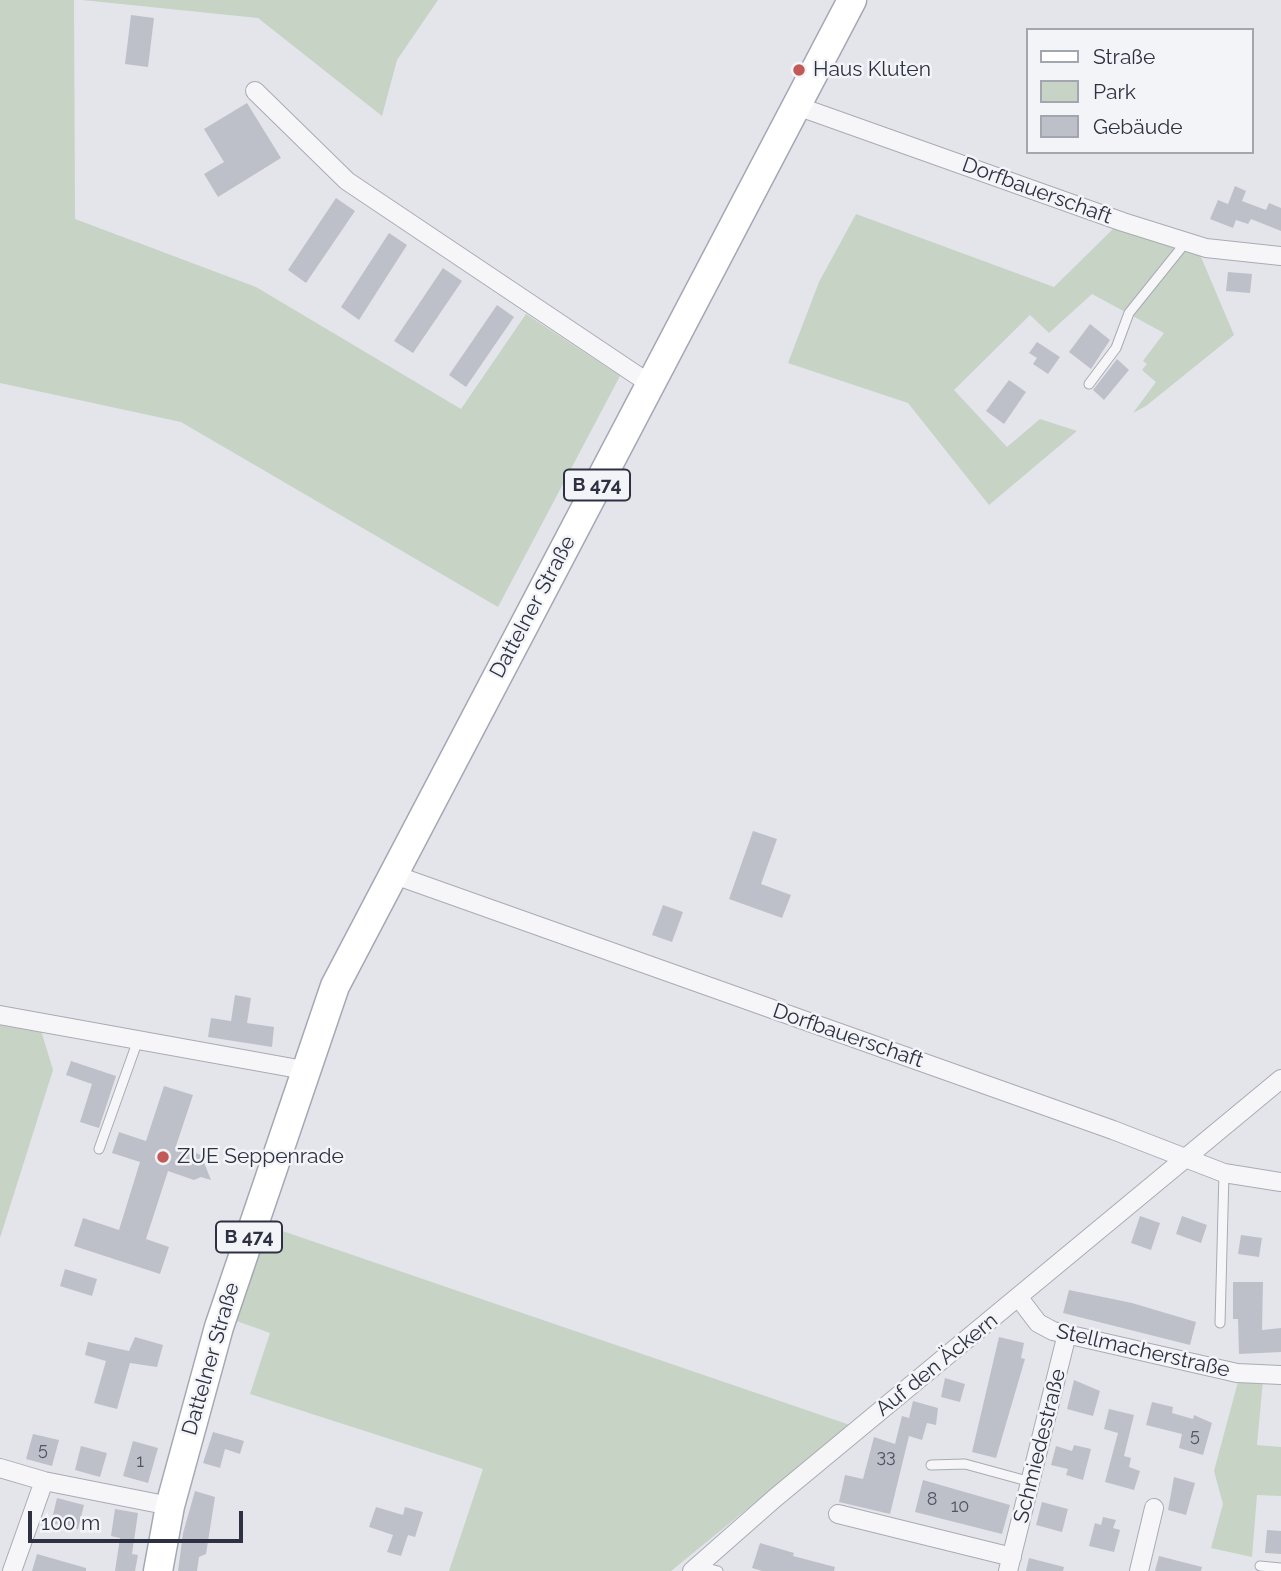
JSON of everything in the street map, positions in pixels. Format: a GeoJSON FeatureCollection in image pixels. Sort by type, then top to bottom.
{"type":"FeatureCollection","features":[{"type":"Feature","properties":{"kind":"main road","name":"Dattelner Straße"},"geometry":{"type":"LineString","coordinates":[[158,1571],[170,1506],[219,1327],[304,1070],[335,986],[852,0]]}},
{"type":"Feature","properties":{"kind":"street"},"geometry":{"type":"LineString","coordinates":[[255,92],[347,181],[650,384]]}},
{"type":"Feature","properties":{"kind":"street","name":"Dorfbauerschaft"},"geometry":{"type":"LineString","coordinates":[[797,106],[1185,242],[1206,248],[1281,256]]}},
{"type":"Feature","properties":{"kind":"street","name":"Dorfbauerschaft"},"geometry":{"type":"LineString","coordinates":[[393,874],[1100,1125],[1182,1159],[1224,1173],[1281,1182]]}},
{"type":"Feature","properties":{"kind":"street"},"geometry":{"type":"LineString","coordinates":[[0,1015],[304,1070]]}},
{"type":"Feature","properties":{"kind":"street"},"geometry":{"type":"LineString","coordinates":[[1182,1159],[1281,1079]]}},
{"type":"Feature","properties":{"kind":"street","name":"Auf den Äckern"},"geometry":{"type":"LineString","coordinates":[[695,1568],[775,1498],[1182,1159]]}},
{"type":"Feature","properties":{"kind":"street","name":"Stellmacherstraße"},"geometry":{"type":"LineString","coordinates":[[1018,1298],[1038,1323],[1068,1334],[1237,1373],[1281,1375]]}},
{"type":"Feature","properties":{"kind":"street","name":"Schmiedestraße"},"geometry":{"type":"LineString","coordinates":[[838,1514],[1010,1564],[1068,1334]]}},
{"type":"Feature","properties":{"kind":"street"},"geometry":{"type":"LineString","coordinates":[[0,1468],[44,1481],[170,1506]]}},
{"type":"Feature","properties":{"kind":"street"},"geometry":{"type":"LineString","coordinates":[[12,1571],[44,1481]]}},
{"type":"Feature","properties":{"kind":"street"},"geometry":{"type":"LineString","coordinates":[[1139,1571],[1154,1508]]}},
{"type":"Feature","properties":{"kind":"lane"},"geometry":{"type":"LineString","coordinates":[[1089,384],[1116,348],[1129,313],[1185,242]]}},
{"type":"Feature","properties":{"kind":"lane"},"geometry":{"type":"LineString","coordinates":[[99,1149],[138,1038]]}},
{"type":"Feature","properties":{"kind":"lane"},"geometry":{"type":"LineString","coordinates":[[1220,1323],[1224,1173]]}},
{"type":"Feature","properties":{"kind":"lane"},"geometry":{"type":"LineString","coordinates":[[931,1465],[965,1464],[1031,1482]]}},
{"type":"Feature","properties":{"kind":"lane"},"geometry":{"type":"LineString","coordinates":[[1260,1566],[1281,1568]]}},
{"type":"Feature","properties":{"kind":"lane"},"geometry":{"type":"LineString","coordinates":[[695,1568],[718,1571]]}},
{"type":"Feature","properties":{"kind":"green space"},"geometry":{"type":"Polygon","coordinates":[[[0,0],[74,0],[75,219],[256,287],[461,409],[526,314],[620,376],[498,607],[181,422],[0,383],[0,0]]]}},
{"type":"Feature","properties":{"kind":"green space"},"geometry":{"type":"Polygon","coordinates":[[[82,0],[438,0],[397,60],[382,116],[258,18],[82,0]]]}},
{"type":"Feature","properties":{"kind":"green space"},"geometry":{"type":"Polygon","coordinates":[[[856,214],[1054,287],[1117,225],[1203,252],[1201,257],[1234,335],[1146,406],[1133,413],[1156,382],[1142,370],[1147,364],[1143,361],[1164,333],[1092,294],[1049,333],[1030,315],[954,390],[1007,447],[1040,419],[1077,431],[989,505],[908,403],[788,363],[819,282],[856,214]]]}},
{"type":"Feature","properties":{"kind":"green space"},"geometry":{"type":"Polygon","coordinates":[[[0,1019],[40,1027],[53,1070],[0,1238],[0,1019]]]}},
{"type":"Feature","properties":{"kind":"green space"},"geometry":{"type":"Polygon","coordinates":[[[262,1224],[850,1425],[671,1571],[449,1571],[483,1469],[250,1394],[270,1333],[231,1319],[262,1224]]]}},
{"type":"Feature","properties":{"kind":"green space"},"geometry":{"type":"Polygon","coordinates":[[[1239,1378],[1263,1380],[1257,1445],[1281,1447],[1281,1496],[1257,1495],[1252,1557],[1211,1548],[1223,1504],[1214,1471],[1239,1378]]]}},
{"type":"Feature","properties":{"kind":"building"},"geometry":{"type":"Polygon","coordinates":[[[131,15],[154,18],[148,67],[125,64],[131,15]]]}},
{"type":"Feature","properties":{"kind":"building"},"geometry":{"type":"Polygon","coordinates":[[[247,103],[281,158],[218,197],[204,174],[224,162],[204,129],[247,103]]]}},
{"type":"Feature","properties":{"kind":"building"},"geometry":{"type":"Polygon","coordinates":[[[1235,186],[1246,191],[1242,201],[1266,210],[1269,203],[1281,208],[1281,231],[1251,219],[1248,224],[1236,220],[1233,228],[1210,219],[1218,200],[1228,204],[1235,186]]]}},
{"type":"Feature","properties":{"kind":"building"},"geometry":{"type":"Polygon","coordinates":[[[336,198],[355,211],[306,283],[288,270],[336,198]]]}},
{"type":"Feature","properties":{"kind":"building"},"geometry":{"type":"Polygon","coordinates":[[[389,233],[407,245],[359,320],[341,307],[389,233]]]}},
{"type":"Feature","properties":{"kind":"building"},"geometry":{"type":"Polygon","coordinates":[[[443,268],[462,281],[413,353],[394,341],[443,268]]]}},
{"type":"Feature","properties":{"kind":"building"},"geometry":{"type":"Polygon","coordinates":[[[1228,272],[1252,274],[1250,293],[1226,291],[1228,272]]]}},
{"type":"Feature","properties":{"kind":"building"},"geometry":{"type":"Polygon","coordinates":[[[497,305],[514,317],[466,387],[449,375],[497,305]]]}},
{"type":"Feature","properties":{"kind":"building"},"geometry":{"type":"Polygon","coordinates":[[[1090,324],[1110,340],[1091,369],[1069,352],[1090,324]]]}},
{"type":"Feature","properties":{"kind":"building"},"geometry":{"type":"Polygon","coordinates":[[[1037,342],[1060,357],[1048,374],[1033,364],[1037,358],[1029,353],[1037,342]]]}},
{"type":"Feature","properties":{"kind":"building"},"geometry":{"type":"Polygon","coordinates":[[[1117,359],[1129,370],[1104,400],[1093,390],[1117,359]]]}},
{"type":"Feature","properties":{"kind":"building"},"geometry":{"type":"Polygon","coordinates":[[[1009,380],[1026,392],[1004,424],[986,411],[1009,380]]]}},
{"type":"Feature","properties":{"kind":"building"},"geometry":{"type":"Polygon","coordinates":[[[753,831],[777,839],[761,884],[791,895],[782,918],[729,899],[753,831]]]}},
{"type":"Feature","properties":{"kind":"building"},"geometry":{"type":"Polygon","coordinates":[[[663,905],[683,912],[672,942],[652,935],[663,905]]]}},
{"type":"Feature","properties":{"kind":"building"},"geometry":{"type":"Polygon","coordinates":[[[235,995],[251,998],[247,1023],[274,1027],[272,1047],[208,1037],[211,1018],[231,1021],[235,995]]]}},
{"type":"Feature","properties":{"kind":"building"},"geometry":{"type":"Polygon","coordinates":[[[71,1061],[116,1076],[99,1128],[80,1122],[92,1084],[66,1075],[71,1061]]]}},
{"type":"Feature","properties":{"kind":"building","name":"ZUE Seppenrade"},"geometry":{"type":"Polygon","coordinates":[[[164,1086],[193,1095],[176,1146],[201,1155],[211,1180],[201,1177],[194,1180],[168,1171],[146,1239],[169,1247],[160,1274],[74,1246],[83,1218],[119,1230],[140,1162],[112,1153],[119,1132],[146,1141],[164,1086]]]}},
{"type":"Feature","properties":{"kind":"building"},"geometry":{"type":"Polygon","coordinates":[[[1140,1216],[1160,1223],[1151,1250],[1131,1243],[1140,1216]]]}},
{"type":"Feature","properties":{"kind":"building"},"geometry":{"type":"Polygon","coordinates":[[[1182,1216],[1207,1225],[1201,1243],[1176,1234],[1182,1216]]]}},
{"type":"Feature","properties":{"kind":"building"},"geometry":{"type":"Polygon","coordinates":[[[1241,1235],[1262,1238],[1259,1257],[1238,1254],[1241,1235]]]}},
{"type":"Feature","properties":{"kind":"building"},"geometry":{"type":"Polygon","coordinates":[[[65,1269],[97,1279],[92,1296],[60,1286],[65,1269]]]}},
{"type":"Feature","properties":{"kind":"building"},"geometry":{"type":"Polygon","coordinates":[[[1233,1282],[1263,1282],[1262,1330],[1281,1328],[1281,1352],[1239,1354],[1238,1319],[1233,1319],[1233,1282]]]}},
{"type":"Feature","properties":{"kind":"building"},"geometry":{"type":"Polygon","coordinates":[[[1069,1290],[1132,1303],[1196,1322],[1190,1345],[1063,1313],[1069,1290]]]}},
{"type":"Feature","properties":{"kind":"building"},"geometry":{"type":"Polygon","coordinates":[[[135,1337],[163,1345],[157,1367],[130,1363],[117,1409],[94,1403],[106,1361],[85,1355],[88,1342],[129,1351],[135,1337]]]}},
{"type":"Feature","properties":{"kind":"building"},"geometry":{"type":"Polygon","coordinates":[[[999,1337],[1024,1343],[1021,1358],[1025,1359],[996,1458],[972,1452],[999,1337]]]}},
{"type":"Feature","properties":{"kind":"building"},"geometry":{"type":"Polygon","coordinates":[[[945,1378],[965,1384],[960,1402],[941,1397],[945,1378]]]}},
{"type":"Feature","properties":{"kind":"building"},"geometry":{"type":"Polygon","coordinates":[[[1074,1380],[1100,1391],[1093,1416],[1067,1409],[1074,1380]]]}},
{"type":"Feature","properties":{"kind":"building"},"geometry":{"type":"Polygon","coordinates":[[[913,1401],[938,1408],[936,1425],[927,1423],[922,1440],[909,1436],[890,1514],[839,1502],[845,1475],[863,1479],[874,1437],[895,1444],[902,1416],[909,1418],[913,1401]]]}},
{"type":"Feature","properties":{"kind":"building"},"geometry":{"type":"Polygon","coordinates":[[[1152,1402],[1173,1407],[1172,1413],[1193,1419],[1194,1415],[1212,1423],[1203,1455],[1179,1448],[1182,1434],[1146,1425],[1152,1402]]]}},
{"type":"Feature","properties":{"kind":"building"},"geometry":{"type":"Polygon","coordinates":[[[1109,1409],[1134,1415],[1124,1456],[1131,1458],[1129,1467],[1140,1471],[1134,1490],[1105,1482],[1118,1433],[1104,1429],[1109,1409]]]}},
{"type":"Feature","properties":{"kind":"building"},"geometry":{"type":"Polygon","coordinates":[[[213,1432],[244,1441],[240,1454],[225,1449],[220,1468],[203,1463],[213,1432]]]}},
{"type":"Feature","properties":{"kind":"building"},"geometry":{"type":"Polygon","coordinates":[[[33,1434],[59,1440],[52,1466],[26,1459],[33,1434]]]}},
{"type":"Feature","properties":{"kind":"building"},"geometry":{"type":"Polygon","coordinates":[[[133,1441],[158,1448],[148,1483],[123,1476],[133,1441]]]}},
{"type":"Feature","properties":{"kind":"building"},"geometry":{"type":"Polygon","coordinates":[[[1074,1445],[1091,1449],[1083,1480],[1066,1475],[1068,1469],[1051,1465],[1056,1446],[1072,1451],[1074,1445]]]}},
{"type":"Feature","properties":{"kind":"building"},"geometry":{"type":"Polygon","coordinates":[[[81,1446],[107,1453],[100,1477],[75,1470],[81,1446]]]}},
{"type":"Feature","properties":{"kind":"building"},"geometry":{"type":"Polygon","coordinates":[[[1174,1477],[1195,1483],[1186,1515],[1168,1510],[1174,1477]]]}},
{"type":"Feature","properties":{"kind":"building"},"geometry":{"type":"Polygon","coordinates":[[[923,1480],[1010,1505],[1002,1534],[915,1512],[923,1480]]]}},
{"type":"Feature","properties":{"kind":"building"},"geometry":{"type":"Polygon","coordinates":[[[195,1491],[215,1497],[206,1554],[199,1557],[197,1571],[178,1571],[183,1533],[195,1491]]]}},
{"type":"Feature","properties":{"kind":"building"},"geometry":{"type":"Polygon","coordinates":[[[57,1498],[84,1505],[78,1529],[51,1523],[57,1498]]]}},
{"type":"Feature","properties":{"kind":"building"},"geometry":{"type":"Polygon","coordinates":[[[1042,1502],[1068,1509],[1062,1532],[1036,1525],[1042,1502]]]}},
{"type":"Feature","properties":{"kind":"building"},"geometry":{"type":"Polygon","coordinates":[[[376,1507],[403,1515],[405,1507],[423,1512],[415,1537],[408,1535],[401,1556],[387,1552],[393,1535],[369,1527],[376,1507]]]}},
{"type":"Feature","properties":{"kind":"building"},"geometry":{"type":"Polygon","coordinates":[[[115,1509],[138,1513],[132,1554],[138,1555],[135,1571],[115,1571],[120,1538],[111,1536],[115,1509]]]}},
{"type":"Feature","properties":{"kind":"building"},"geometry":{"type":"Polygon","coordinates":[[[1103,1517],[1116,1520],[1113,1528],[1120,1530],[1114,1552],[1089,1546],[1095,1523],[1101,1525],[1103,1517]]]}},
{"type":"Feature","properties":{"kind":"building"},"geometry":{"type":"Polygon","coordinates":[[[1267,1530],[1281,1531],[1281,1554],[1265,1553],[1267,1530]]]}},
{"type":"Feature","properties":{"kind":"building"},"geometry":{"type":"Polygon","coordinates":[[[760,1543],[794,1553],[793,1556],[835,1567],[834,1571],[762,1571],[752,1568],[760,1543]]]}},
{"type":"Feature","properties":{"kind":"building"},"geometry":{"type":"Polygon","coordinates":[[[37,1554],[86,1568],[86,1571],[32,1571],[37,1554]]]}},
{"type":"Feature","properties":{"kind":"building"},"geometry":{"type":"Polygon","coordinates":[[[1159,1556],[1202,1567],[1201,1571],[1155,1571],[1159,1556]]]}},
{"type":"Feature","properties":{"kind":"building"},"geometry":{"type":"Polygon","coordinates":[[[1029,1558],[1064,1567],[1063,1571],[1026,1571],[1029,1558]]]}},
{"type":"Feature","properties":{"kind":"place","name":"Haus Kluten"},"geometry":{"type":"Point","coordinates":[799,70]}},
{"type":"Feature","properties":{"kind":"place","name":"ZUE Seppenrade"},"geometry":{"type":"Point","coordinates":[163,1157]}}]}
